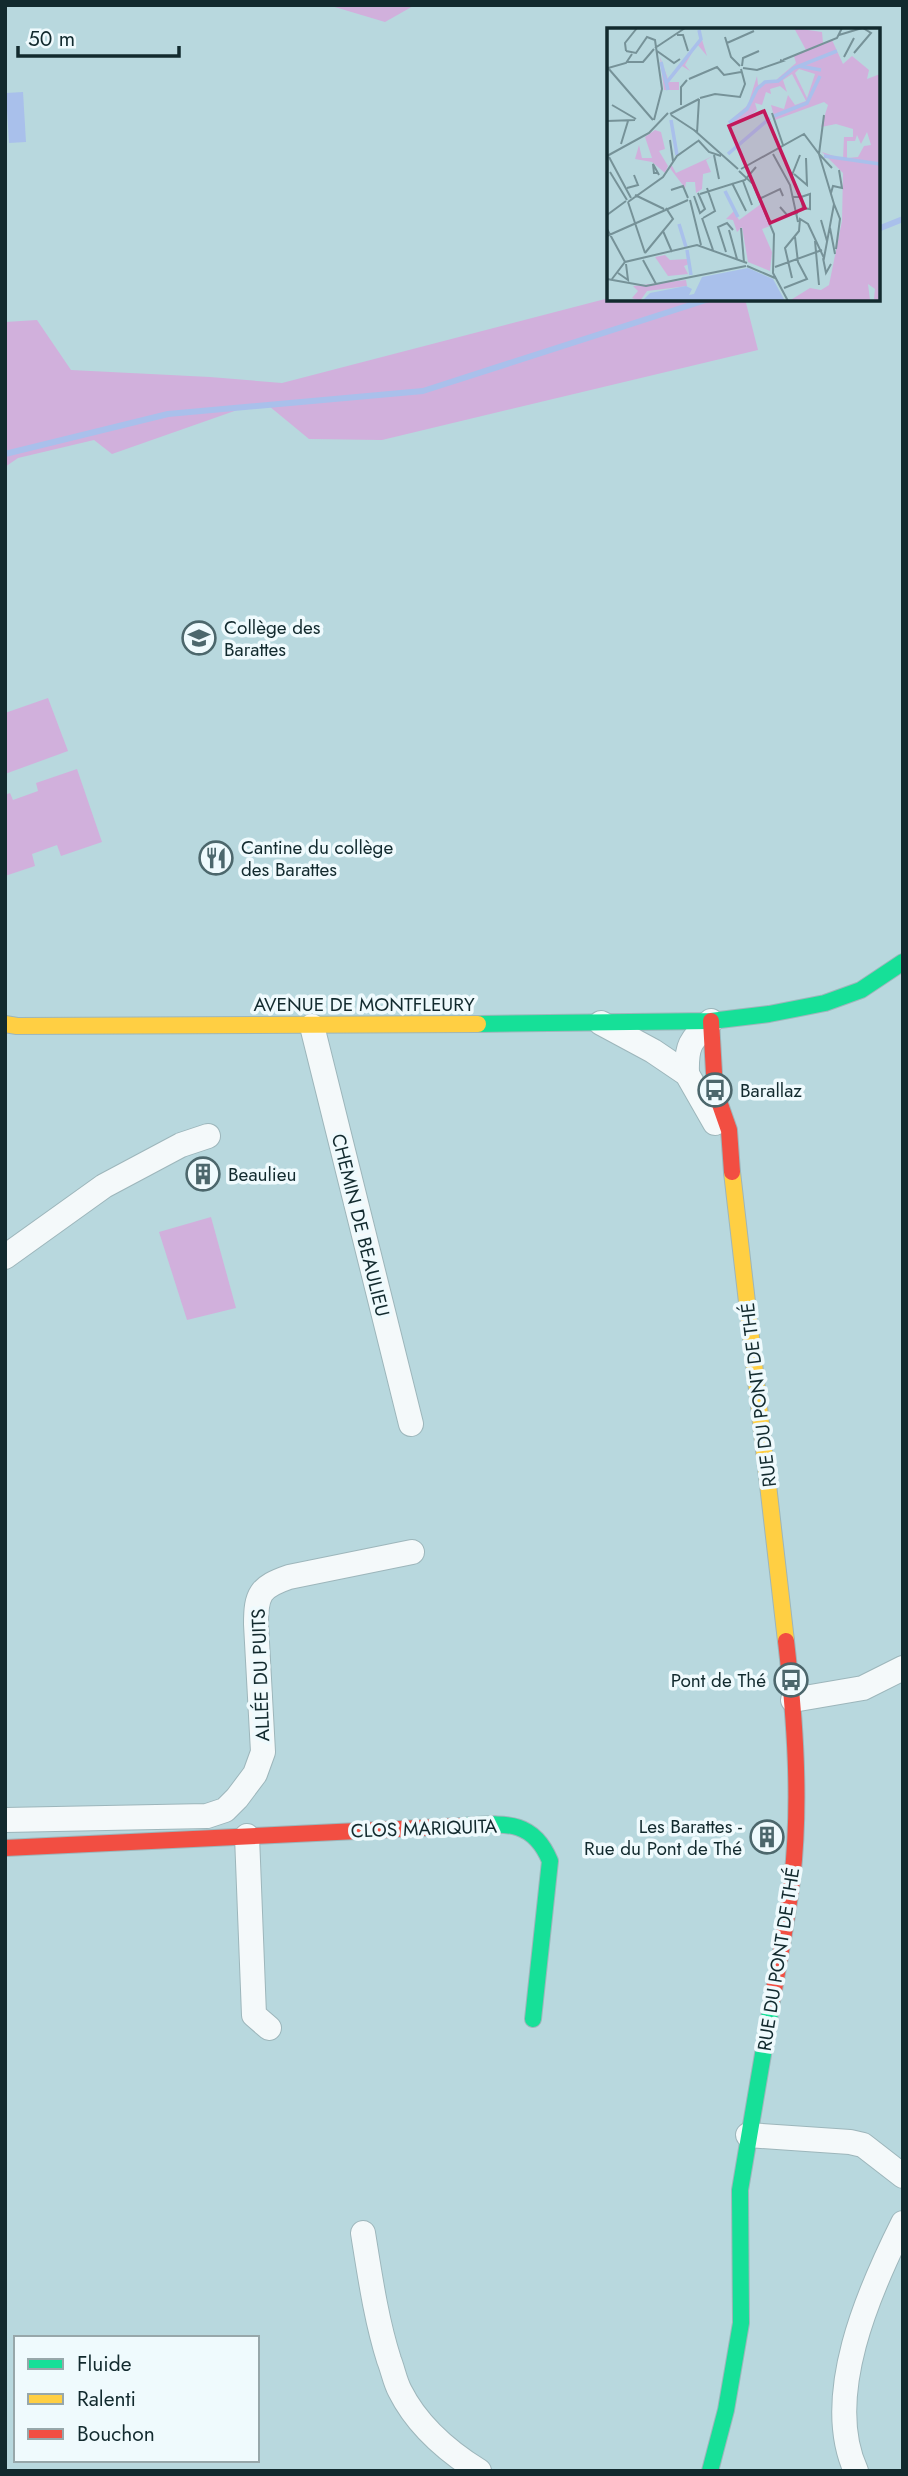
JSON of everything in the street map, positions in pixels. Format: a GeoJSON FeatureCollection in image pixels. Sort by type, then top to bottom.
{"type":"FeatureCollection","features":[{"type":"Feature","properties":{"kind":"street","name":"AVENUE DE MONTFLEURY"},"geometry":{"type":"LineString","coordinates":[[9,1027],[711,1021],[774,1015],[812,1006],[864,989],[903,962]]}},
{"type":"Feature","properties":{"kind":"street"},"geometry":{"type":"LineString","coordinates":[[714,1060],[723,1045],[750,1017]]}},
{"type":"Feature","properties":{"kind":"street"},"geometry":{"type":"LineString","coordinates":[[687,1074],[686,1055],[690,1041],[711,1021]]}},
{"type":"Feature","properties":{"kind":"street","name":"RUE DU PONT DE THÉ"},"geometry":{"type":"LineString","coordinates":[[710,2471],[726,2410],[741,2323],[740,2190],[778,1972],[797,1840],[793,1700],[729,1130],[715,1090],[711,1021]]}},
{"type":"Feature","properties":{"kind":"street","name":"RUE DU PONT DE THÉ"},"geometry":{"type":"LineString","coordinates":[[600,1022],[653,1051],[687,1074],[730,1152]]}},
{"type":"Feature","properties":{"kind":"street","name":"CHEMIN DE BEAULIEU"},"geometry":{"type":"LineString","coordinates":[[312,1026],[411,1424]]}},
{"type":"Feature","properties":{"kind":"street"},"geometry":{"type":"LineString","coordinates":[[5,1256],[104,1186],[181,1145],[208,1136]]}},
{"type":"Feature","properties":{"kind":"street","name":"ALLÉE DU PUITS"},"geometry":{"type":"LineString","coordinates":[[5,1820],[207,1816],[225,1810],[255,1774],[262,1752],[256,1624],[256,1605],[261,1592],[270,1583],[289,1577],[412,1552]]}},
{"type":"Feature","properties":{"kind":"street"},"geometry":{"type":"LineString","coordinates":[[793,1700],[863,1688],[903,1668]]}},
{"type":"Feature","properties":{"kind":"street","name":"CLOS MARIQUITA"},"geometry":{"type":"LineString","coordinates":[[5,1848],[505,1825],[523,1828],[543,1841],[550,1861],[533,2019]]}},
{"type":"Feature","properties":{"kind":"street"},"geometry":{"type":"LineString","coordinates":[[247,1836],[254,2015],[269,2028]]}},
{"type":"Feature","properties":{"kind":"street"},"geometry":{"type":"LineString","coordinates":[[748,2135],[850,2141],[871,2151],[903,2176]]}},
{"type":"Feature","properties":{"kind":"street"},"geometry":{"type":"LineString","coordinates":[[856,2471],[850,2458],[845,2428],[850,2365],[859,2329],[888,2253],[903,2223]]}},
{"type":"Feature","properties":{"kind":"street"},"geometry":{"type":"LineString","coordinates":[[363,2233],[378,2320],[399,2390],[436,2439],[459,2459],[479,2471]]}},
{"type":"Feature","properties":{"kind":"shaded area"},"geometry":{"type":"Polygon","coordinates":[[[328,5],[415,5],[385,22],[328,5]]]}},
{"type":"Feature","properties":{"kind":"shaded area"},"geometry":{"type":"Polygon","coordinates":[[[607,299],[607,301],[746,301],[758,350],[382,440],[309,439],[269,406],[243,408],[112,454],[94,440],[18,458],[5,467],[5,322],[37,320],[71,370],[282,383],[607,299]]]}},
{"type":"Feature","properties":{"kind":"shaded area"},"geometry":{"type":"Polygon","coordinates":[[[48,698],[68,751],[5,774],[5,713],[48,698]]]}},
{"type":"Feature","properties":{"kind":"shaded area"},"geometry":{"type":"Polygon","coordinates":[[[77,769],[102,842],[61,856],[57,845],[32,854],[35,866],[5,876],[5,795],[10,793],[13,800],[38,791],[36,783],[77,769]]]}},
{"type":"Feature","properties":{"kind":"shaded area"},"geometry":{"type":"Polygon","coordinates":[[[211,1217],[236,1308],[187,1320],[159,1232],[211,1217]]]}},
{"type":"Feature","properties":{"kind":"water"},"geometry":{"type":"Polygon","coordinates":[[[23,92],[26,142],[9,143],[6,93],[23,92]]]}},
{"type":"Feature","properties":{"kind":"waterway"},"geometry":{"type":"LineString","coordinates":[[880,228],[903,219]]}},
{"type":"Feature","properties":{"kind":"waterway"},"geometry":{"type":"LineString","coordinates":[[5,454],[168,414],[423,391],[703,301]]}},
{"type":"Feature","properties":{"kind":"traffic: fast"},"geometry":{"type":"LineString","coordinates":[[478,1024],[711,1021],[769,1014],[825,1003],[861,990],[903,962]]}},
{"type":"Feature","properties":{"kind":"traffic: fast"},"geometry":{"type":"LineString","coordinates":[[461,1826],[514,1826],[534,1837],[550,1861],[533,2019]]}},
{"type":"Feature","properties":{"kind":"traffic: fast"},"geometry":{"type":"LineString","coordinates":[[710,2471],[726,2410],[741,2323],[740,2190],[772,2001]]}},
{"type":"Feature","properties":{"kind":"traffic: slow"},"geometry":{"type":"LineString","coordinates":[[5,1024],[478,1024]]}},
{"type":"Feature","properties":{"kind":"traffic: slow"},"geometry":{"type":"LineString","coordinates":[[732,1172],[786,1641]]}},
{"type":"Feature","properties":{"kind":"traffic: jam"},"geometry":{"type":"LineString","coordinates":[[711,1021],[715,1090],[729,1130],[732,1172]]}},
{"type":"Feature","properties":{"kind":"traffic: jam"},"geometry":{"type":"LineString","coordinates":[[772,2001],[795,1851],[794,1730],[786,1641]]}},
{"type":"Feature","properties":{"kind":"traffic: jam"},"geometry":{"type":"LineString","coordinates":[[5,1848],[461,1826]]}},
{"type":"Feature","properties":{"kind":"place","name":"Collège des Barattes"},"geometry":{"type":"Point","coordinates":[199,638]}},
{"type":"Feature","properties":{"kind":"place","name":"Cantine du collège des Barattes"},"geometry":{"type":"Point","coordinates":[216,858]}},
{"type":"Feature","properties":{"kind":"place","name":"Barallaz"},"geometry":{"type":"Point","coordinates":[715,1090]}},
{"type":"Feature","properties":{"kind":"place","name":"Beaulieu"},"geometry":{"type":"Point","coordinates":[203,1174]}},
{"type":"Feature","properties":{"kind":"place","name":"Pont de Thé"},"geometry":{"type":"Point","coordinates":[791,1680]}},
{"type":"Feature","properties":{"kind":"place","name":"Les Barattes - Rue du Pont de Thé"},"geometry":{"type":"Point","coordinates":[767,1837]}}]}
